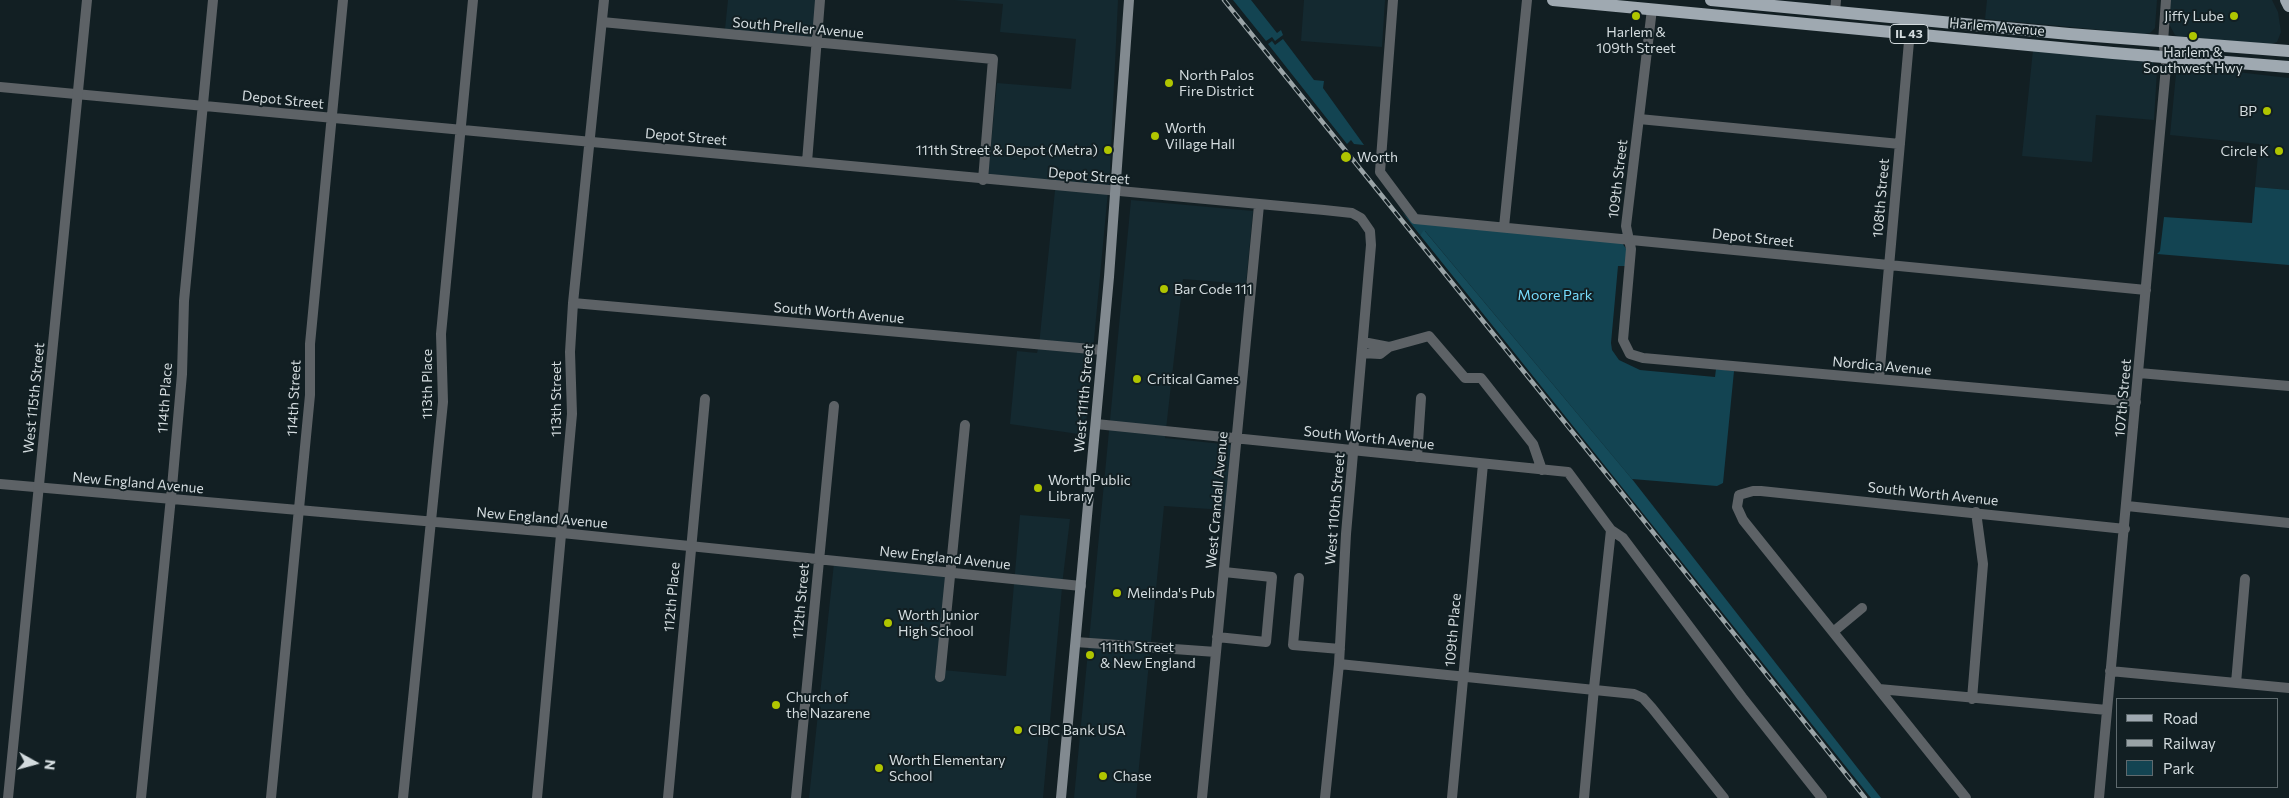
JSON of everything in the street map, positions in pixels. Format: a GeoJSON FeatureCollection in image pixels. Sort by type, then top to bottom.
{"type":"FeatureCollection","features":[{"type":"Feature","properties":{"kind":"main road","name":"West 111th Street"},"geometry":{"type":"LineString","coordinates":[[1061,798],[1116,192],[1129,0]]}},
{"type":"Feature","properties":{"kind":"main road","name":"Harlem Avenue"},"geometry":{"type":"LineString","coordinates":[[1553,0],[2289,67]]}},
{"type":"Feature","properties":{"kind":"main road","name":"Harlem Avenue"},"geometry":{"type":"LineString","coordinates":[[1711,0],[1835,6],[1911,19],[2283,51]]}},
{"type":"Feature","properties":{"kind":"main road"},"geometry":{"type":"LineString","coordinates":[[2286,0],[2289,6]]}},
{"type":"Feature","properties":{"kind":"main road"},"geometry":{"type":"LineString","coordinates":[[2283,51],[2289,39]]}},
{"type":"Feature","properties":{"kind":"street","name":"West 115th Street"},"geometry":{"type":"LineString","coordinates":[[8,798],[87,0]]}},
{"type":"Feature","properties":{"kind":"street","name":"114th Place"},"geometry":{"type":"LineString","coordinates":[[141,798],[182,374],[184,301],[213,0]]}},
{"type":"Feature","properties":{"kind":"street","name":"114th Street"},"geometry":{"type":"LineString","coordinates":[[271,798],[300,510],[310,395],[310,344],[343,0]]}},
{"type":"Feature","properties":{"kind":"street","name":"113th Place"},"geometry":{"type":"LineString","coordinates":[[403,798],[443,402],[440,334],[473,0]]}},
{"type":"Feature","properties":{"kind":"street","name":"113th Street"},"geometry":{"type":"LineString","coordinates":[[537,798],[572,414],[570,352],[573,303],[604,0]]}},
{"type":"Feature","properties":{"kind":"street"},"geometry":{"type":"LineString","coordinates":[[807,162],[820,0]]}},
{"type":"Feature","properties":{"kind":"street","name":"Depot Street"},"geometry":{"type":"LineString","coordinates":[[1393,0],[1380,172],[1415,219],[1629,238],[1889,266],[2146,290]]}},
{"type":"Feature","properties":{"kind":"street"},"geometry":{"type":"LineString","coordinates":[[1504,227],[1526,0]]}},
{"type":"Feature","properties":{"kind":"street"},"geometry":{"type":"LineString","coordinates":[[1704,14],[1706,0]]}},
{"type":"Feature","properties":{"kind":"street","name":"107th Street"},"geometry":{"type":"LineString","coordinates":[[2099,798],[2127,506],[2166,57],[2163,42],[2166,0]]}},
{"type":"Feature","properties":{"kind":"street","name":"109th Street"},"geometry":{"type":"LineString","coordinates":[[1627,351],[1623,340],[1631,249],[1626,226],[1652,9]]}},
{"type":"Feature","properties":{"kind":"street","name":"108th Street"},"geometry":{"type":"LineString","coordinates":[[1879,379],[1911,19]]}},
{"type":"Feature","properties":{"kind":"street","name":"South Preller Avenue"},"geometry":{"type":"LineString","coordinates":[[602,22],[817,44],[993,59],[983,180]]}},
{"type":"Feature","properties":{"kind":"street","name":"Depot Street"},"geometry":{"type":"LineString","coordinates":[[0,87],[1352,213],[1366,223]]}},
{"type":"Feature","properties":{"kind":"street"},"geometry":{"type":"LineString","coordinates":[[1639,119],[1900,144]]}},
{"type":"Feature","properties":{"kind":"street","name":"West Crandall Avenue"},"geometry":{"type":"LineString","coordinates":[[1202,798],[1260,205]]}},
{"type":"Feature","properties":{"kind":"street","name":"West 110th Street"},"geometry":{"type":"LineString","coordinates":[[1325,798],[1339,664],[1346,534],[1371,245],[1370,231],[1366,223]]}},
{"type":"Feature","properties":{"kind":"street","name":"South Worth Avenue"},"geometry":{"type":"LineString","coordinates":[[573,303],[1102,350]]}},
{"type":"Feature","properties":{"kind":"street"},"geometry":{"type":"LineString","coordinates":[[1363,348],[1380,354],[1389,347],[1429,336],[1465,378],[1481,378],[1533,444],[1542,470]]}},
{"type":"Feature","properties":{"kind":"street","name":"Nordica Avenue"},"geometry":{"type":"LineString","coordinates":[[1627,351],[1643,358],[2136,402]]}},
{"type":"Feature","properties":{"kind":"street"},"geometry":{"type":"LineString","coordinates":[[2138,373],[2289,386]]}},
{"type":"Feature","properties":{"kind":"street"},"geometry":{"type":"LineString","coordinates":[[1417,457],[1421,398]]}},
{"type":"Feature","properties":{"kind":"street","name":"112th Place"},"geometry":{"type":"LineString","coordinates":[[668,798],[705,399]]}},
{"type":"Feature","properties":{"kind":"street","name":"112th Street"},"geometry":{"type":"LineString","coordinates":[[796,798],[834,406]]}},
{"type":"Feature","properties":{"kind":"street","name":"South Worth Avenue"},"geometry":{"type":"LineString","coordinates":[[1096,424],[1568,472],[1611,530],[1623,538],[1742,697],[1822,798]]}},
{"type":"Feature","properties":{"kind":"street"},"geometry":{"type":"LineString","coordinates":[[940,677],[964,425]]}},
{"type":"Feature","properties":{"kind":"street","name":"109th Place"},"geometry":{"type":"LineString","coordinates":[[1452,798],[1483,464]]}},
{"type":"Feature","properties":{"kind":"street","name":"New England Avenue"},"geometry":{"type":"LineString","coordinates":[[0,484],[562,533],[1081,586]]}},
{"type":"Feature","properties":{"kind":"street","name":"South Worth Avenue"},"geometry":{"type":"LineString","coordinates":[[1833,632],[1743,520],[1738,507],[1740,496],[1753,490],[2125,528]]}},
{"type":"Feature","properties":{"kind":"street"},"geometry":{"type":"LineString","coordinates":[[2127,506],[2289,523]]}},
{"type":"Feature","properties":{"kind":"street"},"geometry":{"type":"LineString","coordinates":[[1972,699],[1983,564],[1976,512]]}},
{"type":"Feature","properties":{"kind":"street"},"geometry":{"type":"LineString","coordinates":[[1584,798],[1611,530]]}},
{"type":"Feature","properties":{"kind":"street"},"geometry":{"type":"LineString","coordinates":[[1217,637],[1266,642],[1272,576],[1224,572]]}},
{"type":"Feature","properties":{"kind":"street"},"geometry":{"type":"LineString","coordinates":[[1299,578],[1293,644],[1340,649]]}},
{"type":"Feature","properties":{"kind":"street"},"geometry":{"type":"LineString","coordinates":[[2236,683],[2244,579]]}},
{"type":"Feature","properties":{"kind":"street"},"geometry":{"type":"LineString","coordinates":[[1862,608],[1833,632],[1966,798]]}},
{"type":"Feature","properties":{"kind":"street"},"geometry":{"type":"LineString","coordinates":[[1076,642],[1216,652]]}},
{"type":"Feature","properties":{"kind":"street"},"geometry":{"type":"LineString","coordinates":[[1339,664],[1625,691],[1643,698],[1724,798]]}},
{"type":"Feature","properties":{"kind":"street"},"geometry":{"type":"LineString","coordinates":[[2110,671],[2289,688]]}},
{"type":"Feature","properties":{"kind":"street"},"geometry":{"type":"LineString","coordinates":[[1879,689],[2107,710]]}},
{"type":"Feature","properties":{"kind":"shaded area"},"geometry":{"type":"Polygon","coordinates":[[[728,0],[816,0],[813,39],[725,29],[728,0]]]}},
{"type":"Feature","properties":{"kind":"shaded area"},"geometry":{"type":"Polygon","coordinates":[[[954,0],[1118,0],[1110,170],[1085,435],[1010,424],[1017,351],[1037,353],[1039,345],[1056,181],[988,176],[997,83],[1071,89],[1076,39],[1000,32],[1003,4],[954,0]]]}},
{"type":"Feature","properties":{"kind":"shaded area"},"geometry":{"type":"Polygon","coordinates":[[[1304,0],[1385,0],[1382,47],[1301,41],[1304,0]]]}},
{"type":"Feature","properties":{"kind":"shaded area"},"geometry":{"type":"Polygon","coordinates":[[[1987,0],[2157,0],[2155,28],[2150,33],[2145,34],[1985,19],[1987,0]]]}},
{"type":"Feature","properties":{"kind":"shaded area"},"geometry":{"type":"Polygon","coordinates":[[[2169,0],[2272,0],[2278,12],[2281,32],[2277,42],[2271,44],[2180,37],[2175,35],[2168,22],[2169,0]]]}},
{"type":"Feature","properties":{"kind":"shaded area"},"geometry":{"type":"Polygon","coordinates":[[[2033,50],[2152,61],[2157,70],[2154,120],[2096,115],[2092,162],[2022,156],[2033,50]]]}},
{"type":"Feature","properties":{"kind":"shaded area"},"geometry":{"type":"Polygon","coordinates":[[[2185,66],[2289,78],[2289,190],[2255,187],[2259,144],[2170,135],[2176,74],[2177,70],[2185,66]]]}},
{"type":"Feature","properties":{"kind":"shaded area"},"geometry":{"type":"Polygon","coordinates":[[[1131,200],[1253,211],[1246,284],[1183,279],[1165,438],[1232,445],[1225,510],[1164,506],[1136,798],[1074,798],[1131,200]]]}},
{"type":"Feature","properties":{"kind":"shaded area"},"geometry":{"type":"Polygon","coordinates":[[[1424,230],[1632,479],[1881,798],[1871,798],[1420,235],[1424,230]]]}},
{"type":"Feature","properties":{"kind":"shaded area"},"geometry":{"type":"Polygon","coordinates":[[[1020,515],[1070,519],[1043,798],[809,798],[834,563],[953,576],[943,670],[1006,676],[1020,515]]]}},
{"type":"Feature","properties":{"kind":"green space"},"geometry":{"type":"Polygon","coordinates":[[[1233,0],[1251,0],[1277,33],[1281,30],[1283,35],[1275,41],[1272,37],[1266,41],[1233,0]]]}},
{"type":"Feature","properties":{"kind":"green space"},"geometry":{"type":"Polygon","coordinates":[[[1283,39],[1314,80],[1324,81],[1323,88],[1364,145],[1354,144],[1351,140],[1347,144],[1268,44],[1272,41],[1275,45],[1283,39]]]}},
{"type":"Feature","properties":{"kind":"green space"},"geometry":{"type":"Polygon","coordinates":[[[2255,187],[2289,190],[2289,265],[2157,254],[2160,251],[2164,217],[2252,223],[2255,187]]]}},
{"type":"Feature","properties":{"kind":"green space","name":"Moore Park"},"geometry":{"type":"Polygon","coordinates":[[[1402,212],[1409,219],[1622,243],[1627,250],[1625,266],[1618,266],[1611,343],[1612,350],[1619,360],[1640,370],[1715,377],[1716,369],[1734,371],[1723,483],[1717,486],[1632,479],[1425,231],[1420,235],[1402,212]]]}},
{"type":"Feature","properties":{"kind":"railway"},"geometry":{"type":"LineString","coordinates":[[1224,0],[1865,798]]}},
{"type":"Feature","properties":{"kind":"place","name":"Harlem & 109th Street"},"geometry":{"type":"Point","coordinates":[1636,16]}},
{"type":"Feature","properties":{"kind":"place","name":"Jiffy Lube"},"geometry":{"type":"Point","coordinates":[2234,16]}},
{"type":"Feature","properties":{"kind":"place","name":"Harlem & Southwest Hwy"},"geometry":{"type":"Point","coordinates":[2193,36]}},
{"type":"Feature","properties":{"kind":"place","name":"North Palos Fire District"},"geometry":{"type":"Point","coordinates":[1169,83]}},
{"type":"Feature","properties":{"kind":"place","name":"BP"},"geometry":{"type":"Point","coordinates":[2267,111]}},
{"type":"Feature","properties":{"kind":"place","name":"Worth Village Hall"},"geometry":{"type":"Point","coordinates":[1155,136]}},
{"type":"Feature","properties":{"kind":"place","name":"111th Street & Depot (Metra)"},"geometry":{"type":"Point","coordinates":[1108,150]}},
{"type":"Feature","properties":{"kind":"place","name":"Circle K"},"geometry":{"type":"Point","coordinates":[2279,151]}},
{"type":"Feature","properties":{"kind":"place","name":"Worth"},"geometry":{"type":"Point","coordinates":[1346,157]}},
{"type":"Feature","properties":{"kind":"place","name":"Bar Code 111"},"geometry":{"type":"Point","coordinates":[1164,289]}},
{"type":"Feature","properties":{"kind":"place","name":"Critical Games"},"geometry":{"type":"Point","coordinates":[1137,379]}},
{"type":"Feature","properties":{"kind":"place","name":"Worth Public Library"},"geometry":{"type":"Point","coordinates":[1038,488]}},
{"type":"Feature","properties":{"kind":"place","name":"Melinda's Pub"},"geometry":{"type":"Point","coordinates":[1117,593]}},
{"type":"Feature","properties":{"kind":"place","name":"Worth Junior High School"},"geometry":{"type":"Point","coordinates":[888,623]}},
{"type":"Feature","properties":{"kind":"place","name":"111th Street & New England"},"geometry":{"type":"Point","coordinates":[1090,655]}},
{"type":"Feature","properties":{"kind":"place","name":"Church of the Nazarene"},"geometry":{"type":"Point","coordinates":[776,705]}},
{"type":"Feature","properties":{"kind":"place","name":"CIBC Bank USA"},"geometry":{"type":"Point","coordinates":[1018,730]}},
{"type":"Feature","properties":{"kind":"place","name":"Worth Elementary School"},"geometry":{"type":"Point","coordinates":[879,768]}},
{"type":"Feature","properties":{"kind":"place","name":"Chase"},"geometry":{"type":"Point","coordinates":[1103,776]}}]}
